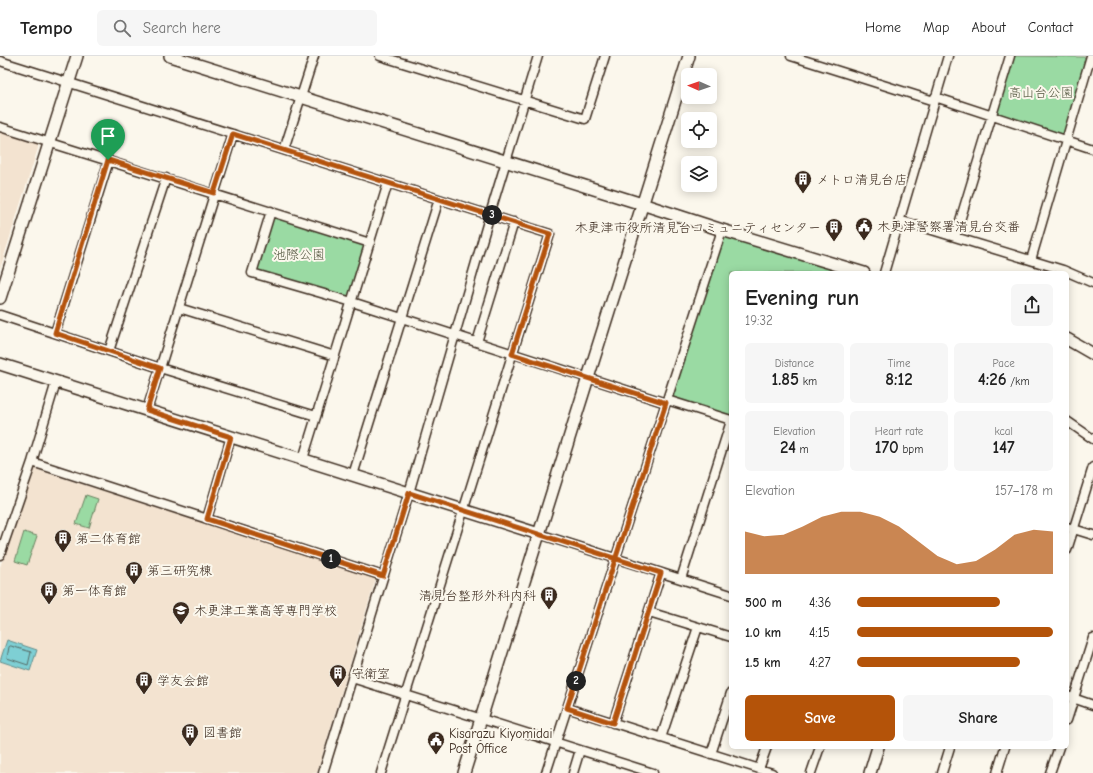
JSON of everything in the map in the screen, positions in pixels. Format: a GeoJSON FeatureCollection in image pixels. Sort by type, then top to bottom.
{"type":"FeatureCollection","features":[{"type":"Feature","properties":{"kind":"street"},"geometry":{"type":"LineString","coordinates":[[0,298],[77,56]]}},
{"type":"Feature","properties":{"kind":"street"},"geometry":{"type":"LineString","coordinates":[[170,56],[722,230],[857,271]]}},
{"type":"Feature","properties":{"kind":"street"},"geometry":{"type":"LineString","coordinates":[[284,150],[314,56]]}},
{"type":"Feature","properties":{"kind":"street"},"geometry":{"type":"LineString","coordinates":[[380,56],[396,58],[524,101],[585,119],[605,56]]}},
{"type":"Feature","properties":{"kind":"street"},"geometry":{"type":"LineString","coordinates":[[322,773],[409,493],[490,214],[538,56]]}},
{"type":"Feature","properties":{"kind":"street"},"geometry":{"type":"LineString","coordinates":[[464,773],[689,56]]}},
{"type":"Feature","properties":{"kind":"street"},"geometry":{"type":"LineString","coordinates":[[791,56],[992,116],[1093,149]]}},
{"type":"Feature","properties":{"kind":"street"},"geometry":{"type":"LineString","coordinates":[[885,271],[948,56]]}},
{"type":"Feature","properties":{"kind":"street"},"geometry":{"type":"LineString","coordinates":[[955,237],[1010,56]]}},
{"type":"Feature","properties":{"kind":"street"},"geometry":{"type":"LineString","coordinates":[[1031,260],[1091,56]]}},
{"type":"Feature","properties":{"kind":"street"},"geometry":{"type":"LineString","coordinates":[[0,61],[69,84],[490,214],[550,234],[381,773]]}},
{"type":"Feature","properties":{"kind":"street"},"geometry":{"type":"LineString","coordinates":[[0,126],[370,243]]}},
{"type":"Feature","properties":{"kind":"street"},"geometry":{"type":"LineString","coordinates":[[147,410],[233,134]]}},
{"type":"Feature","properties":{"kind":"street"},"geometry":{"type":"LineString","coordinates":[[55,333],[108,160]]}},
{"type":"Feature","properties":{"kind":"street"},"geometry":{"type":"LineString","coordinates":[[109,351],[166,178]]}},
{"type":"Feature","properties":{"kind":"street"},"geometry":{"type":"LineString","coordinates":[[303,459],[388,183]]}},
{"type":"Feature","properties":{"kind":"street"},"geometry":{"type":"LineString","coordinates":[[353,475],[439,199]]}},
{"type":"Feature","properties":{"kind":"street"},"geometry":{"type":"LineString","coordinates":[[271,211],[252,273],[352,302],[588,378],[729,420]]}},
{"type":"Feature","properties":{"kind":"street"},"geometry":{"type":"LineString","coordinates":[[899,220],[1065,271]]}},
{"type":"Feature","properties":{"kind":"street"},"geometry":{"type":"LineString","coordinates":[[477,342],[514,222]]}},
{"type":"Feature","properties":{"kind":"street"},"geometry":{"type":"LineString","coordinates":[[546,773],[722,230]]}},
{"type":"Feature","properties":{"kind":"street"},"geometry":{"type":"LineString","coordinates":[[1069,273],[1093,283]]}},
{"type":"Feature","properties":{"kind":"street"},"geometry":{"type":"LineString","coordinates":[[179,308],[335,356]]}},
{"type":"Feature","properties":{"kind":"street"},"geometry":{"type":"LineString","coordinates":[[0,314],[160,368],[316,416]]}},
{"type":"Feature","properties":{"kind":"street"},"geometry":{"type":"LineString","coordinates":[[1069,340],[1093,354]]}},
{"type":"Feature","properties":{"kind":"street"},"geometry":{"type":"LineString","coordinates":[[0,364],[729,594]]}},
{"type":"Feature","properties":{"kind":"street"},"geometry":{"type":"LineString","coordinates":[[0,555],[32,462],[56,382]]}},
{"type":"Feature","properties":{"kind":"street"},"geometry":{"type":"LineString","coordinates":[[1069,421],[1093,439]]}},
{"type":"Feature","properties":{"kind":"street"},"geometry":{"type":"LineString","coordinates":[[681,579],[729,427]]}},
{"type":"Feature","properties":{"kind":"street"},"geometry":{"type":"LineString","coordinates":[[207,519],[231,437]]}},
{"type":"Feature","properties":{"kind":"street"},"geometry":{"type":"LineString","coordinates":[[32,462],[383,576]]}},
{"type":"Feature","properties":{"kind":"street"},"geometry":{"type":"LineString","coordinates":[[1093,467],[1070,528],[1093,535]]}},
{"type":"Feature","properties":{"kind":"street"},"geometry":{"type":"LineString","coordinates":[[613,723],[661,573]]}},
{"type":"Feature","properties":{"kind":"street"},"geometry":{"type":"LineString","coordinates":[[649,612],[729,636]]}},
{"type":"Feature","properties":{"kind":"street"},"geometry":{"type":"LineString","coordinates":[[662,738],[698,627]]}},
{"type":"Feature","properties":{"kind":"street"},"geometry":{"type":"LineString","coordinates":[[1093,638],[1070,698],[1093,705]]}},
{"type":"Feature","properties":{"kind":"street"},"geometry":{"type":"LineString","coordinates":[[352,678],[405,696],[580,750],[628,769],[653,773]]}},
{"type":"Feature","properties":{"kind":"street"},"geometry":{"type":"LineString","coordinates":[[712,754],[729,699]]}},
{"type":"Feature","properties":{"kind":"street"},"geometry":{"type":"LineString","coordinates":[[567,708],[772,773]]}},
{"type":"Feature","properties":{"kind":"street"},"geometry":{"type":"LineString","coordinates":[[759,769],[766,749]]}},
{"type":"Feature","properties":{"kind":"street"},"geometry":{"type":"LineString","coordinates":[[811,773],[819,749]]}},
{"type":"Feature","properties":{"kind":"street"},"geometry":{"type":"LineString","coordinates":[[870,773],[877,749]]}},
{"type":"Feature","properties":{"kind":"street"},"geometry":{"type":"LineString","coordinates":[[942,773],[949,749]]}},
{"type":"Feature","properties":{"kind":"street"},"geometry":{"type":"LineString","coordinates":[[997,773],[1004,749]]}},
{"type":"Feature","properties":{"kind":"street"},"geometry":{"type":"LineString","coordinates":[[1050,773],[1058,749]]}},
{"type":"Feature","properties":{"kind":"street"},"geometry":{"type":"LineString","coordinates":[[573,773],[580,750]]}},
{"type":"Feature","properties":{"kind":"shaded area"},"geometry":{"type":"Polygon","coordinates":[[[0,132],[38,143],[38,148],[0,269],[0,132]]]}},
{"type":"Feature","properties":{"kind":"shaded area","name":"木更津工業高等専門学校"},"geometry":{"type":"Polygon","coordinates":[[[35,469],[376,578],[317,773],[0,773],[0,567],[35,469]]]}},
{"type":"Feature","properties":{"kind":"green space","name":"高山台公園"},"geometry":{"type":"Polygon","coordinates":[[[1013,56],[1086,57],[1087,63],[1066,133],[1061,136],[999,116],[997,111],[1013,56]]]}},
{"type":"Feature","properties":{"kind":"green space","name":"池際公園"},"geometry":{"type":"Polygon","coordinates":[[[271,211],[370,243],[352,302],[252,273],[271,211]]]}},
{"type":"Feature","properties":{"kind":"green space"},"geometry":{"type":"Polygon","coordinates":[[[723,235],[847,271],[729,271],[729,416],[671,398],[723,235]]]}},
{"type":"Feature","properties":{"kind":"green space"},"geometry":{"type":"Polygon","coordinates":[[[86,495],[98,499],[89,528],[76,524],[86,495]]]}},
{"type":"Feature","properties":{"kind":"green space"},"geometry":{"type":"Polygon","coordinates":[[[24,532],[37,536],[27,565],[15,561],[24,532]]]}},
{"type":"Feature","properties":{"kind":"water"},"geometry":{"type":"Polygon","coordinates":[[[7,640],[37,650],[30,671],[0,661],[7,640]]]}},
{"type":"Feature","properties":{"kind":"place","name":"メトロ清見台店"},"geometry":{"type":"Point","coordinates":[803,194]}},
{"type":"Feature","properties":{"kind":"place","name":"木更津警察署清見台交番"},"geometry":{"type":"Point","coordinates":[864,241]}},
{"type":"Feature","properties":{"kind":"place","name":"木更津市役所清見台コミュニティセンター"},"geometry":{"type":"Point","coordinates":[834,242]}},
{"type":"Feature","properties":{"kind":"place","name":"第二体育館"},"geometry":{"type":"Point","coordinates":[63,553]}},
{"type":"Feature","properties":{"kind":"place","name":"第三研究棟"},"geometry":{"type":"Point","coordinates":[134,585]}},
{"type":"Feature","properties":{"kind":"place","name":"第一体育館"},"geometry":{"type":"Point","coordinates":[49,605]}},
{"type":"Feature","properties":{"kind":"place","name":"清見台整形外科内科"},"geometry":{"type":"Point","coordinates":[549,610]}},
{"type":"Feature","properties":{"kind":"place","name":"木更津工業高等専門学校"},"geometry":{"type":"Point","coordinates":[181,625]}},
{"type":"Feature","properties":{"kind":"place","name":"守衛室"},"geometry":{"type":"Point","coordinates":[338,688]}},
{"type":"Feature","properties":{"kind":"place","name":"学友会館"},"geometry":{"type":"Point","coordinates":[144,695]}},
{"type":"Feature","properties":{"kind":"place","name":"図書館"},"geometry":{"type":"Point","coordinates":[190,747]}},
{"type":"Feature","properties":{"kind":"place","name":"Kisarazu Kiyomidai Post Office"},"geometry":{"type":"Point","coordinates":[436,755]}},
{"type":"Feature","properties":{"kind":"route"},"geometry":{"type":"LineString","coordinates":[[108,160],[55,333],[160,368],[147,410],[231,437],[207,519],[383,576],[409,493],[616,558],[661,573],[613,723],[567,708],[616,558],[632,506],[666,403],[512,354],[550,234],[233,134],[214,193],[108,160]]}}]}
